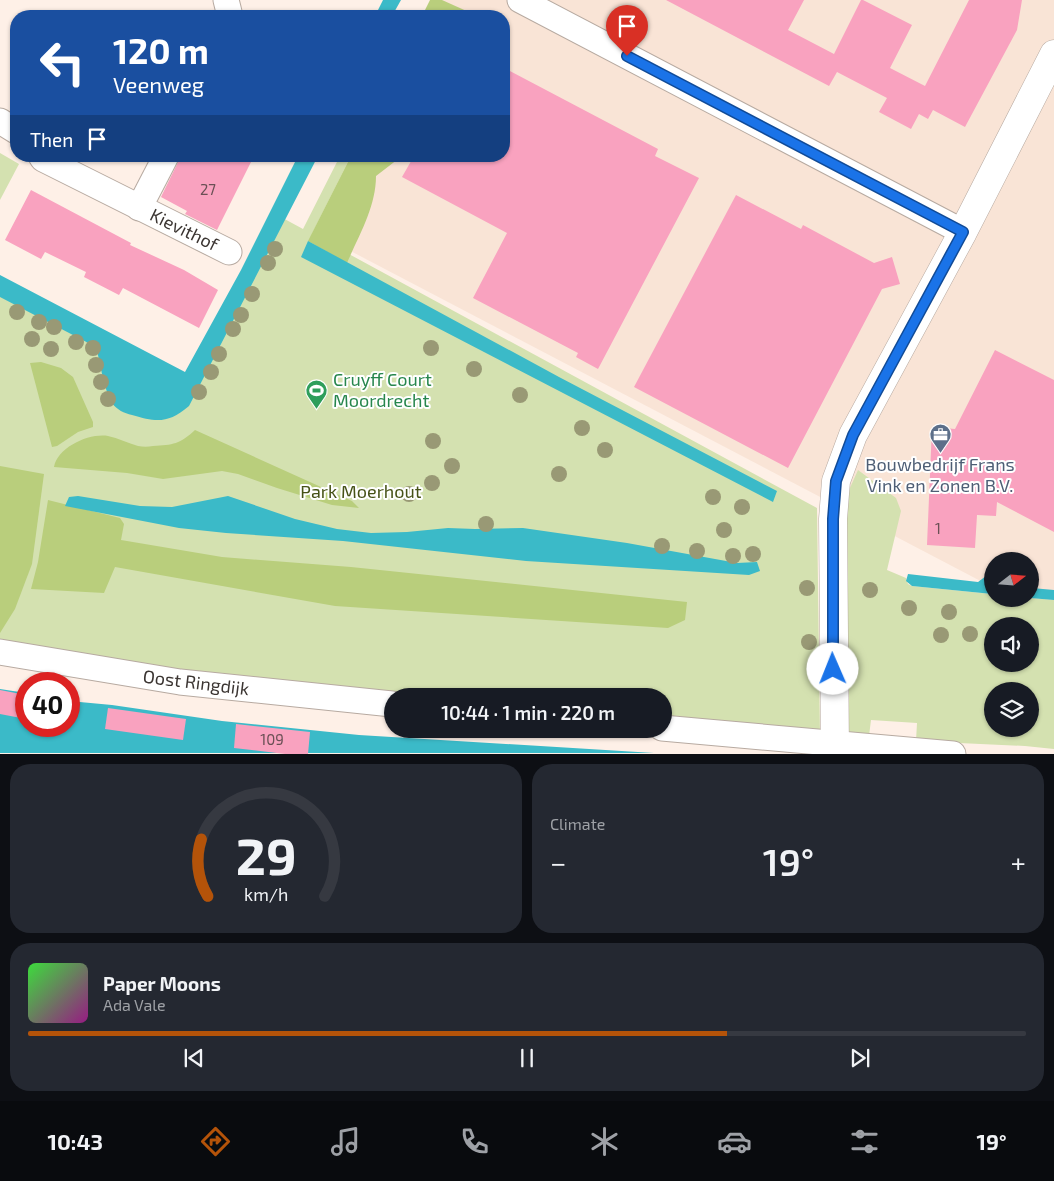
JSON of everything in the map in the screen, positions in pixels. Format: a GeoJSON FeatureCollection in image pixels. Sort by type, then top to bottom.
{"type":"FeatureCollection","features":[{"type":"Feature","properties":{"kind":"street"},"geometry":{"type":"LineString","coordinates":[[520,0],[963,232]]}},
{"type":"Feature","properties":{"kind":"street"},"geometry":{"type":"LineString","coordinates":[[835,748],[833,519],[836,481],[853,435],[963,232],[1054,54]]}},
{"type":"Feature","properties":{"kind":"street","name":"Kievithof"},"geometry":{"type":"LineString","coordinates":[[50,162],[229,252]]}},
{"type":"Feature","properties":{"kind":"street","name":"Kievithof"},"geometry":{"type":"LineString","coordinates":[[140,208],[163,162]]}},
{"type":"Feature","properties":{"kind":"street","name":"Oost Ringdijk"},"geometry":{"type":"LineString","coordinates":[[0,652],[180,682],[384,703]]}},
{"type":"Feature","properties":{"kind":"street"},"geometry":{"type":"LineString","coordinates":[[672,729],[835,748],[953,754]]}},
{"type":"Feature","properties":{"kind":"shaded area"},"geometry":{"type":"Polygon","coordinates":[[[440,0],[1054,0],[1054,620],[1039,607],[1039,552],[984,552],[984,583],[320,235],[357,162],[510,162],[510,10],[434,10],[440,0]]]}},
{"type":"Feature","properties":{"kind":"green space"},"geometry":{"type":"Polygon","coordinates":[[[430,0],[442,0],[464,10],[425,10],[430,0]]]}},
{"type":"Feature","properties":{"kind":"green space"},"geometry":{"type":"Polygon","coordinates":[[[0,153],[10,159],[10,162],[19,164],[0,200],[0,153]]]}},
{"type":"Feature","properties":{"kind":"green space","name":"Park Moerhout"},"geometry":{"type":"Polygon","coordinates":[[[337,162],[348,162],[312,234],[817,508],[820,736],[672,724],[672,688],[384,688],[384,693],[0,648],[0,291],[187,389],[279,216],[303,229],[337,162]]]}},
{"type":"Feature","properties":{"kind":"green space"},"geometry":{"type":"Polygon","coordinates":[[[348,162],[394,162],[376,176],[370,210],[347,263],[308,241],[348,162]]]}},
{"type":"Feature","properties":{"kind":"green space"},"geometry":{"type":"Polygon","coordinates":[[[41,362],[61,368],[73,377],[93,422],[93,427],[78,432],[57,446],[52,447],[30,363],[41,362]]]}},
{"type":"Feature","properties":{"kind":"green space"},"geometry":{"type":"Polygon","coordinates":[[[195,430],[352,501],[359,508],[332,505],[238,474],[222,471],[163,479],[127,473],[54,467],[61,453],[84,439],[108,436],[147,447],[176,443],[195,430]]]}},
{"type":"Feature","properties":{"kind":"green space"},"geometry":{"type":"Polygon","coordinates":[[[0,466],[44,474],[32,564],[15,609],[0,633],[0,466]]]}},
{"type":"Feature","properties":{"kind":"green space"},"geometry":{"type":"Polygon","coordinates":[[[858,470],[896,498],[901,511],[887,570],[906,578],[908,584],[912,586],[984,593],[984,608],[1039,608],[1039,599],[1054,600],[1054,749],[916,741],[917,723],[871,720],[869,736],[852,734],[848,730],[840,510],[858,470]]]}},
{"type":"Feature","properties":{"kind":"green space"},"geometry":{"type":"Polygon","coordinates":[[[48,500],[120,518],[124,524],[121,540],[222,557],[351,567],[687,602],[685,620],[668,628],[335,606],[115,567],[104,593],[31,589],[38,562],[48,500]]]}},
{"type":"Feature","properties":{"kind":"water"},"geometry":{"type":"Polygon","coordinates":[[[383,0],[401,0],[395,10],[378,10],[383,0]]]}},
{"type":"Feature","properties":{"kind":"water"},"geometry":{"type":"Polygon","coordinates":[[[295,162],[315,162],[189,406],[175,416],[162,420],[148,419],[123,412],[112,403],[102,376],[96,347],[0,297],[0,275],[185,372],[241,270],[295,162]]]}},
{"type":"Feature","properties":{"kind":"water"},"geometry":{"type":"Polygon","coordinates":[[[308,241],[559,377],[777,491],[773,502],[301,257],[308,241]]]}},
{"type":"Feature","properties":{"kind":"water"},"geometry":{"type":"Polygon","coordinates":[[[78,496],[140,506],[172,507],[228,496],[295,519],[337,529],[371,533],[448,528],[523,528],[627,543],[737,563],[757,562],[760,571],[749,575],[526,561],[343,541],[179,528],[65,506],[69,497],[78,496]]]}},
{"type":"Feature","properties":{"kind":"water"},"geometry":{"type":"Polygon","coordinates":[[[908,574],[978,582],[984,578],[984,593],[912,586],[906,581],[908,574]]]}},
{"type":"Feature","properties":{"kind":"water"},"geometry":{"type":"Polygon","coordinates":[[[1039,589],[1054,590],[1054,600],[1039,599],[1039,589]]]}},
{"type":"Feature","properties":{"kind":"water"},"geometry":{"type":"Polygon","coordinates":[[[0,689],[15,691],[15,737],[80,737],[80,702],[222,721],[384,738],[654,753],[0,753],[0,689]]]}},
{"type":"Feature","properties":{"kind":"building"},"geometry":{"type":"Polygon","coordinates":[[[666,0],[804,0],[788,30],[834,54],[861,0],[863,0],[912,25],[890,68],[925,86],[969,0],[1022,0],[1017,30],[965,127],[933,110],[928,119],[919,114],[911,129],[879,112],[887,98],[837,72],[829,86],[666,0]]]}},
{"type":"Feature","properties":{"kind":"building"},"geometry":{"type":"Polygon","coordinates":[[[510,71],[658,149],[655,156],[699,178],[598,369],[576,357],[578,353],[473,298],[507,233],[402,177],[411,162],[510,162],[510,71]]]}},
{"type":"Feature","properties":{"kind":"building"},"geometry":{"type":"Polygon","coordinates":[[[178,162],[251,162],[217,230],[185,214],[187,211],[161,197],[178,162]]]}},
{"type":"Feature","properties":{"kind":"building"},"geometry":{"type":"Polygon","coordinates":[[[31,190],[131,243],[130,245],[184,270],[218,290],[199,328],[123,288],[119,295],[84,277],[86,272],[45,252],[41,259],[5,240],[31,190]]]}},
{"type":"Feature","properties":{"kind":"building"},"geometry":{"type":"Polygon","coordinates":[[[736,195],[801,229],[803,225],[874,263],[892,257],[900,284],[882,289],[788,468],[634,387],[736,195]]]}},
{"type":"Feature","properties":{"kind":"building"},"geometry":{"type":"Polygon","coordinates":[[[995,350],[1054,380],[1054,532],[997,502],[996,516],[977,515],[975,548],[927,545],[932,427],[955,429],[995,350]]]}},
{"type":"Feature","properties":{"kind":"building"},"geometry":{"type":"Polygon","coordinates":[[[0,690],[15,693],[15,717],[0,714],[0,690]]]}},
{"type":"Feature","properties":{"kind":"building"},"geometry":{"type":"Polygon","coordinates":[[[108,708],[186,719],[183,740],[105,729],[108,708]]]}},
{"type":"Feature","properties":{"kind":"building"},"geometry":{"type":"Polygon","coordinates":[[[236,724],[310,732],[308,754],[285,754],[234,748],[236,724]]]}},
{"type":"Feature","properties":{"kind":"place","name":"Cruyff Court Moordrecht"},"geometry":{"type":"Point","coordinates":[317,409]}},
{"type":"Feature","properties":{"kind":"place","name":"Bouwbedrijf Frans Vink en Zonen B.V."},"geometry":{"type":"Point","coordinates":[940,454]}},
{"type":"Feature","properties":{"kind":"route"},"geometry":{"type":"LineString","coordinates":[[627,56],[963,232],[853,435],[836,481],[833,519],[833,669]]}}]}
